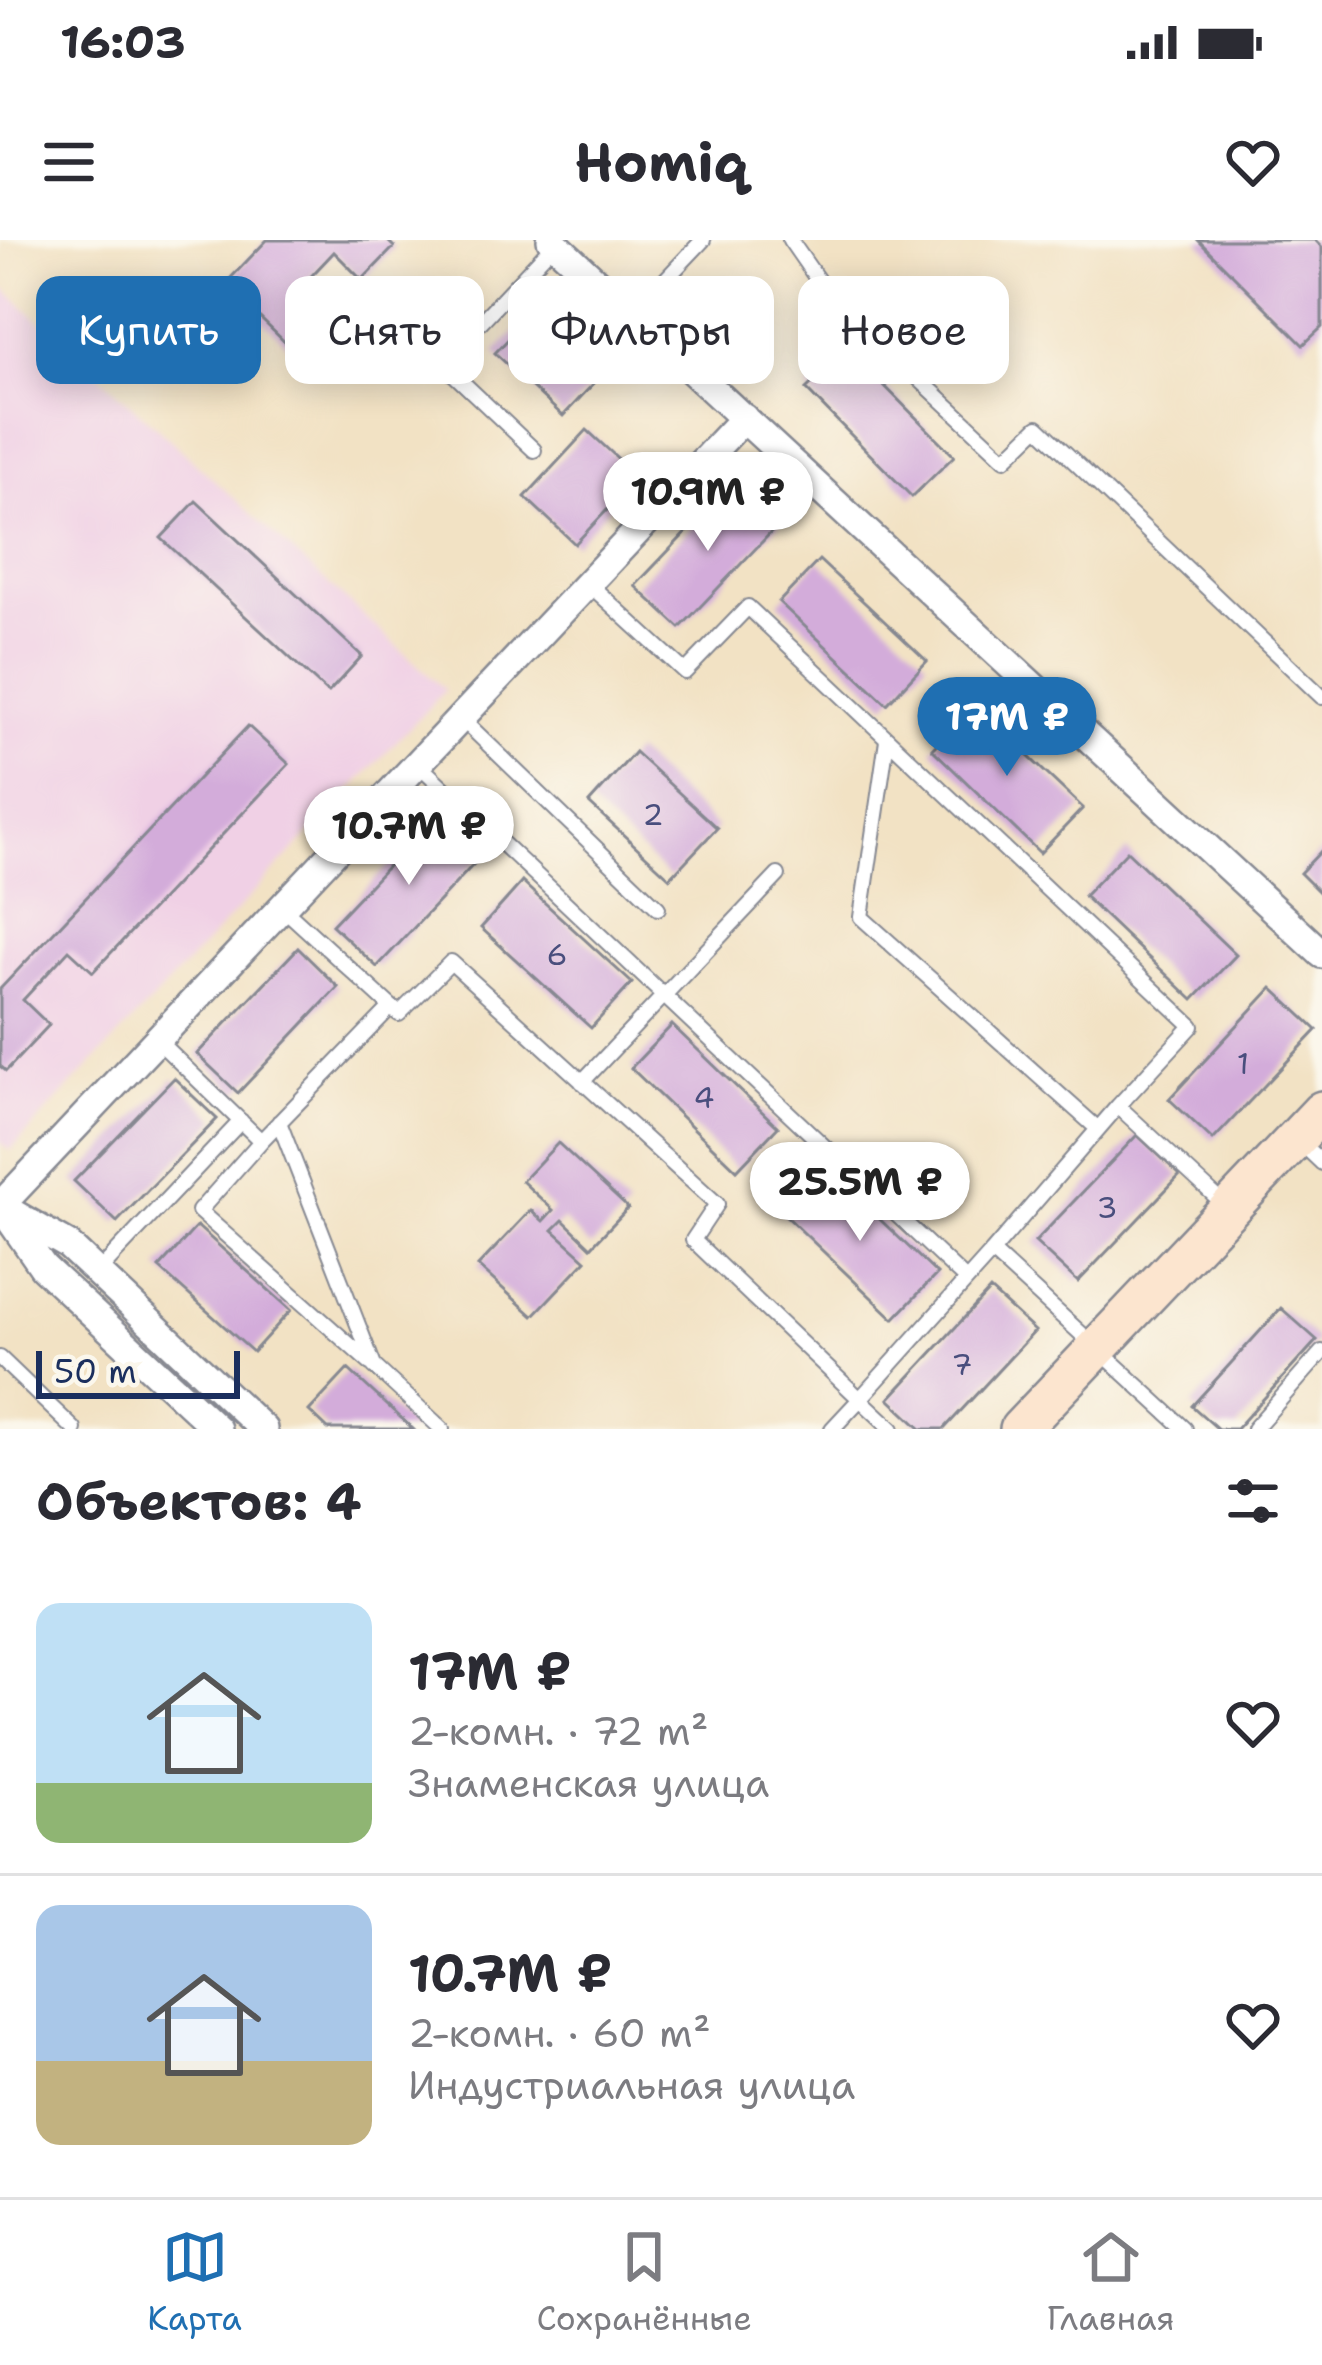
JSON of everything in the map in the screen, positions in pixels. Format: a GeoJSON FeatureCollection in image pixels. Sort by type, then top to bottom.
{"type":"FeatureCollection","features":[{"type":"Feature","properties":{"kind":"street"},"geometry":{"type":"LineString","coordinates":[[553,242],[590,276]]}},
{"type":"Feature","properties":{"kind":"street"},"geometry":{"type":"LineString","coordinates":[[707,384],[1322,954]]}},
{"type":"Feature","properties":{"kind":"street"},"geometry":{"type":"LineString","coordinates":[[0,1206],[744,418]]}},
{"type":"Feature","properties":{"kind":"street"},"geometry":{"type":"LineString","coordinates":[[1020,1429],[1229,1209],[1313,1138]]}},
{"type":"Feature","properties":{"kind":"street"},"geometry":{"type":"LineString","coordinates":[[0,1206],[68,1245],[263,1429]]}},
{"type":"Feature","properties":{"kind":"street"},"geometry":{"type":"LineString","coordinates":[[0,1206],[43,1267],[217,1429]]}},
{"type":"Feature","properties":{"kind":"lane"},"geometry":{"type":"LineString","coordinates":[[669,276],[703,240]]}},
{"type":"Feature","properties":{"kind":"lane"},"geometry":{"type":"LineString","coordinates":[[790,240],[826,292],[1005,459],[1038,427],[1322,697]]}},
{"type":"Feature","properties":{"kind":"lane"},"geometry":{"type":"LineString","coordinates":[[534,450],[442,363],[553,242]]}},
{"type":"Feature","properties":{"kind":"lane"},"geometry":{"type":"LineString","coordinates":[[590,585],[685,672],[748,607],[1192,1027],[832,1429]]}},
{"type":"Feature","properties":{"kind":"lane"},"geometry":{"type":"LineString","coordinates":[[461,718],[658,908]]}},
{"type":"Feature","properties":{"kind":"lane"},"geometry":{"type":"LineString","coordinates":[[887,740],[861,916],[1098,1129]]}},
{"type":"Feature","properties":{"kind":"lane"},"geometry":{"type":"LineString","coordinates":[[417,764],[966,1280]]}},
{"type":"Feature","properties":{"kind":"lane"},"geometry":{"type":"LineString","coordinates":[[583,1082],[778,875]]}},
{"type":"Feature","properties":{"kind":"lane"},"geometry":{"type":"LineString","coordinates":[[281,908],[398,1014],[451,962],[717,1204],[693,1240],[892,1429]]}},
{"type":"Feature","properties":{"kind":"lane"},"geometry":{"type":"LineString","coordinates":[[392,1007],[199,1210],[442,1429]]}},
{"type":"Feature","properties":{"kind":"lane"},"geometry":{"type":"LineString","coordinates":[[157,1040],[261,1141]]}},
{"type":"Feature","properties":{"kind":"lane"},"geometry":{"type":"LineString","coordinates":[[1118,1106],[1229,1209]]}},
{"type":"Feature","properties":{"kind":"lane"},"geometry":{"type":"LineString","coordinates":[[97,1273],[241,1121]]}},
{"type":"Feature","properties":{"kind":"lane"},"geometry":{"type":"LineString","coordinates":[[279,1122],[374,1366]]}},
{"type":"Feature","properties":{"kind":"lane"},"geometry":{"type":"LineString","coordinates":[[992,1252],[1185,1429]]}},
{"type":"Feature","properties":{"kind":"lane"},"geometry":{"type":"LineString","coordinates":[[1254,1429],[1322,1352]]}},
{"type":"Feature","properties":{"kind":"lane"},"geometry":{"type":"LineString","coordinates":[[0,1358],[74,1429]]}},
{"type":"Feature","properties":{"kind":"shaded area"},"geometry":{"type":"Polygon","coordinates":[[[0,285],[36,318],[36,384],[109,384],[445,690],[10,1151],[0,1142],[0,285]]]}},
{"type":"Feature","properties":{"kind":"building"},"geometry":{"type":"Polygon","coordinates":[[[267,240],[387,240],[394,247],[366,276],[358,276],[334,252],[311,276],[285,276],[285,342],[261,319],[261,276],[233,276],[267,240]]]}},
{"type":"Feature","properties":{"kind":"building"},"geometry":{"type":"Polygon","coordinates":[[[1198,240],[1315,240],[1322,247],[1322,327],[1303,345],[1198,240]]]}},
{"type":"Feature","properties":{"kind":"building"},"geometry":{"type":"Polygon","coordinates":[[[508,339],[508,365],[495,353],[508,339]]]}},
{"type":"Feature","properties":{"kind":"building"},"geometry":{"type":"Polygon","coordinates":[[[528,384],[593,384],[563,416],[528,384]]]}},
{"type":"Feature","properties":{"kind":"building"},"geometry":{"type":"Polygon","coordinates":[[[811,384],[883,384],[954,456],[912,497],[806,389],[811,384]]]}},
{"type":"Feature","properties":{"kind":"building"},"geometry":{"type":"Polygon","coordinates":[[[587,430],[638,477],[575,544],[525,497],[587,430]]]}},
{"type":"Feature","properties":{"kind":"building"},"geometry":{"type":"Polygon","coordinates":[[[735,481],[780,523],[680,628],[635,586],[735,481]]]}},
{"type":"Feature","properties":{"kind":"building"},"geometry":{"type":"Polygon","coordinates":[[[196,501],[362,656],[328,693],[161,538],[196,501]]]}},
{"type":"Feature","properties":{"kind":"building"},"geometry":{"type":"Polygon","coordinates":[[[819,560],[927,661],[887,704],[779,602],[819,560]]]}},
{"type":"Feature","properties":{"kind":"building"},"geometry":{"type":"Polygon","coordinates":[[[974,705],[1083,808],[1040,853],[932,749],[974,705]]]}},
{"type":"Feature","properties":{"kind":"building"},"geometry":{"type":"Polygon","coordinates":[[[248,726],[289,764],[93,972],[69,950],[23,1000],[49,1025],[6,1071],[0,1066],[0,989],[248,726]]]}},
{"type":"Feature","properties":{"kind":"building"},"geometry":{"type":"Polygon","coordinates":[[[635,752],[717,828],[670,878],[589,803],[635,752]]]}},
{"type":"Feature","properties":{"kind":"building"},"geometry":{"type":"Polygon","coordinates":[[[442,809],[487,850],[377,967],[332,925],[442,809]]]}},
{"type":"Feature","properties":{"kind":"building"},"geometry":{"type":"Polygon","coordinates":[[[1322,850],[1322,895],[1300,873],[1322,850]]]}},
{"type":"Feature","properties":{"kind":"building"},"geometry":{"type":"Polygon","coordinates":[[[1127,851],[1236,955],[1193,1000],[1084,896],[1127,851]]]}},
{"type":"Feature","properties":{"kind":"building"},"geometry":{"type":"Polygon","coordinates":[[[522,882],[632,983],[591,1028],[481,928],[522,882]]]}},
{"type":"Feature","properties":{"kind":"building"},"geometry":{"type":"Polygon","coordinates":[[[298,948],[338,987],[238,1093],[197,1054],[298,948]]]}},
{"type":"Feature","properties":{"kind":"building"},"geometry":{"type":"Polygon","coordinates":[[[1272,988],[1317,1030],[1213,1140],[1169,1099],[1272,988]]]}},
{"type":"Feature","properties":{"kind":"building"},"geometry":{"type":"Polygon","coordinates":[[[672,1025],[778,1127],[737,1170],[631,1068],[672,1025]]]}},
{"type":"Feature","properties":{"kind":"building"},"geometry":{"type":"Polygon","coordinates":[[[174,1078],[217,1119],[117,1222],[74,1181],[174,1078]]]}},
{"type":"Feature","properties":{"kind":"building"},"geometry":{"type":"Polygon","coordinates":[[[1137,1135],[1180,1175],[1078,1282],[1035,1242],[1137,1135]]]}},
{"type":"Feature","properties":{"kind":"building"},"geometry":{"type":"Polygon","coordinates":[[[558,1143],[628,1208],[591,1247],[563,1220],[553,1230],[586,1260],[533,1316],[478,1266],[531,1210],[543,1221],[553,1210],[522,1181],[558,1143]]]}},
{"type":"Feature","properties":{"kind":"building"},"geometry":{"type":"Polygon","coordinates":[[[826,1168],[937,1274],[894,1319],[783,1213],[826,1168]]]}},
{"type":"Feature","properties":{"kind":"building"},"geometry":{"type":"Polygon","coordinates":[[[197,1226],[291,1310],[253,1352],[159,1268],[197,1226]]]}},
{"type":"Feature","properties":{"kind":"building"},"geometry":{"type":"Polygon","coordinates":[[[990,1290],[1035,1331],[944,1429],[921,1429],[889,1399],[990,1290]]]}},
{"type":"Feature","properties":{"kind":"building"},"geometry":{"type":"Polygon","coordinates":[[[1281,1308],[1317,1340],[1236,1429],[1218,1429],[1192,1406],[1281,1308]]]}},
{"type":"Feature","properties":{"kind":"building"},"geometry":{"type":"Polygon","coordinates":[[[348,1369],[413,1429],[328,1429],[309,1411],[348,1369]]]}}]}
